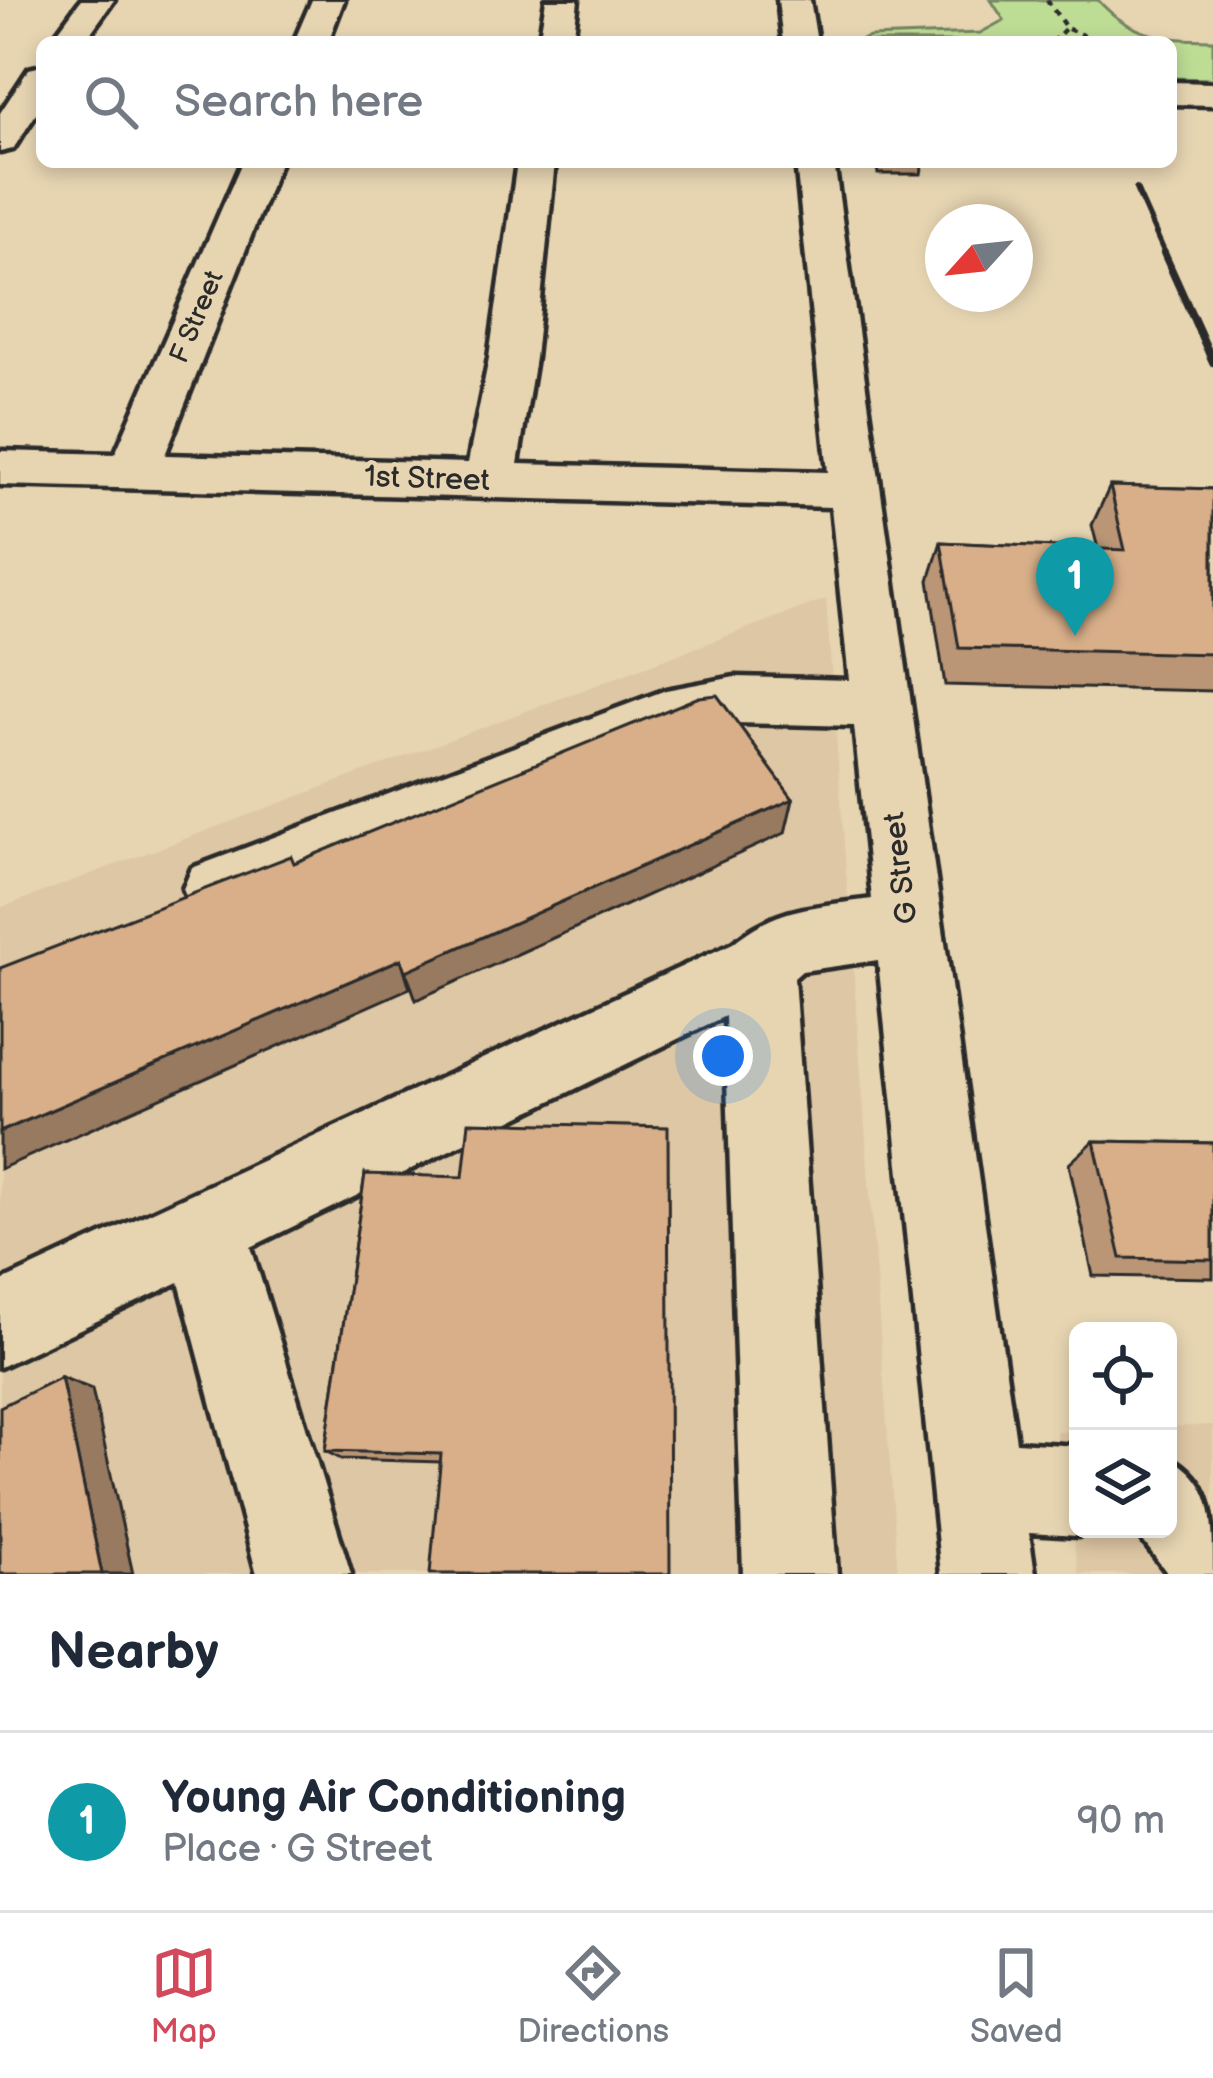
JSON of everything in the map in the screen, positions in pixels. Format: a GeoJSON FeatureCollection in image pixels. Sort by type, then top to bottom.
{"type":"FeatureCollection","features":[{"type":"Feature","properties":{"kind":"street"},"geometry":{"type":"LineString","coordinates":[[71,36],[98,0]]}},
{"type":"Feature","properties":{"kind":"street"},"geometry":{"type":"LineString","coordinates":[[313,36],[328,0]]}},
{"type":"Feature","properties":{"kind":"street"},"geometry":{"type":"LineString","coordinates":[[557,36],[562,0]]}},
{"type":"Feature","properties":{"kind":"street"},"geometry":{"type":"LineString","coordinates":[[794,0],[799,36]]}},
{"type":"Feature","properties":{"kind":"street"},"geometry":{"type":"LineString","coordinates":[[0,69],[36,72]]}},
{"type":"Feature","properties":{"kind":"street"},"geometry":{"type":"LineString","coordinates":[[0,141],[36,83]]}},
{"type":"Feature","properties":{"kind":"street"},"geometry":{"type":"LineString","coordinates":[[1177,93],[1213,94]]}},
{"type":"Feature","properties":{"kind":"street","name":"F Street"},"geometry":{"type":"LineString","coordinates":[[133,471],[259,168]]}},
{"type":"Feature","properties":{"kind":"street"},"geometry":{"type":"LineString","coordinates":[[490,481],[512,358],[535,168]]}},
{"type":"Feature","properties":{"kind":"street","name":"G Street"},"geometry":{"type":"LineString","coordinates":[[816,168],[988,1574]]}},
{"type":"Feature","properties":{"kind":"street","name":"1st Street"},"geometry":{"type":"LineString","coordinates":[[0,468],[855,490]]}},
{"type":"Feature","properties":{"kind":"street"},"geometry":{"type":"LineString","coordinates":[[155,913],[687,706],[735,700],[881,704]]}},
{"type":"Feature","properties":{"kind":"street"},"geometry":{"type":"LineString","coordinates":[[0,1325],[758,965],[785,941],[908,925]]}},
{"type":"Feature","properties":{"kind":"street"},"geometry":{"type":"LineString","coordinates":[[758,965],[790,1574]]}},
{"type":"Feature","properties":{"kind":"street"},"geometry":{"type":"LineString","coordinates":[[205,1228],[304,1574]]}},
{"type":"Feature","properties":{"kind":"street"},"geometry":{"type":"LineString","coordinates":[[977,1485],[1069,1490]]}},
{"type":"Feature","properties":{"kind":"street"},"geometry":{"type":"LineString","coordinates":[[1177,1513],[1213,1557]]}},
{"type":"Feature","properties":{"kind":"path"},"geometry":{"type":"LineString","coordinates":[[1047,0],[1066,28],[1084,36]]}},
{"type":"Feature","properties":{"kind":"path"},"geometry":{"type":"LineString","coordinates":[[1058,36],[1066,28]]}},
{"type":"Feature","properties":{"kind":"shaded area"},"geometry":{"type":"Polygon","coordinates":[[[826,599],[898,1574],[0,1574],[0,908],[826,599]]]}},
{"type":"Feature","properties":{"kind":"shaded area"},"geometry":{"type":"Polygon","coordinates":[[[1213,1425],[1213,1574],[1079,1574],[1073,1538],[1177,1538],[1177,1427],[1213,1425]]]}},
{"type":"Feature","properties":{"kind":"shaded area"},"geometry":{"type":"Polygon","coordinates":[[[1069,1431],[1069,1512],[1056,1432],[1069,1431]]]}},
{"type":"Feature","properties":{"kind":"green space"},"geometry":{"type":"Polygon","coordinates":[[[991,0],[1098,0],[1124,22],[1162,36],[898,36],[980,33],[1004,20],[991,0]]]}},
{"type":"Feature","properties":{"kind":"green space"},"geometry":{"type":"Polygon","coordinates":[[[1177,38],[1213,40],[1213,79],[1177,78],[1177,38]]]}},
{"type":"Feature","properties":{"kind":"building"},"geometry":{"type":"Polygon","coordinates":[[[1110,486],[1213,489],[1213,654],[959,648],[941,542],[1125,550],[1110,486]]]}},
{"type":"Feature","properties":{"kind":"building"},"geometry":{"type":"Polygon","coordinates":[[[717,695],[793,799],[406,971],[401,959],[0,1132],[0,968],[291,856],[294,863],[699,697],[717,695]]]}},
{"type":"Feature","properties":{"kind":"building"},"geometry":{"type":"Polygon","coordinates":[[[469,1122],[668,1127],[670,1574],[430,1574],[441,1454],[325,1451],[365,1174],[463,1177],[469,1122]]]}},
{"type":"Feature","properties":{"kind":"building"},"geometry":{"type":"Polygon","coordinates":[[[1094,1141],[1213,1143],[1213,1260],[1121,1258],[1094,1141]]]}},
{"type":"Feature","properties":{"kind":"building"},"geometry":{"type":"Polygon","coordinates":[[[61,1377],[102,1574],[0,1574],[0,1407],[61,1377]]]}},
{"type":"Feature","properties":{"kind":"railway"},"geometry":{"type":"LineString","coordinates":[[1136,189],[1166,256]]}},
{"type":"Feature","properties":{"kind":"railway"},"geometry":{"type":"LineString","coordinates":[[1164,253],[1213,362]]}},
{"type":"Feature","properties":{"kind":"place","name":"Young Air Conditioning"},"geometry":{"type":"Point","coordinates":[1075,636]}}]}
